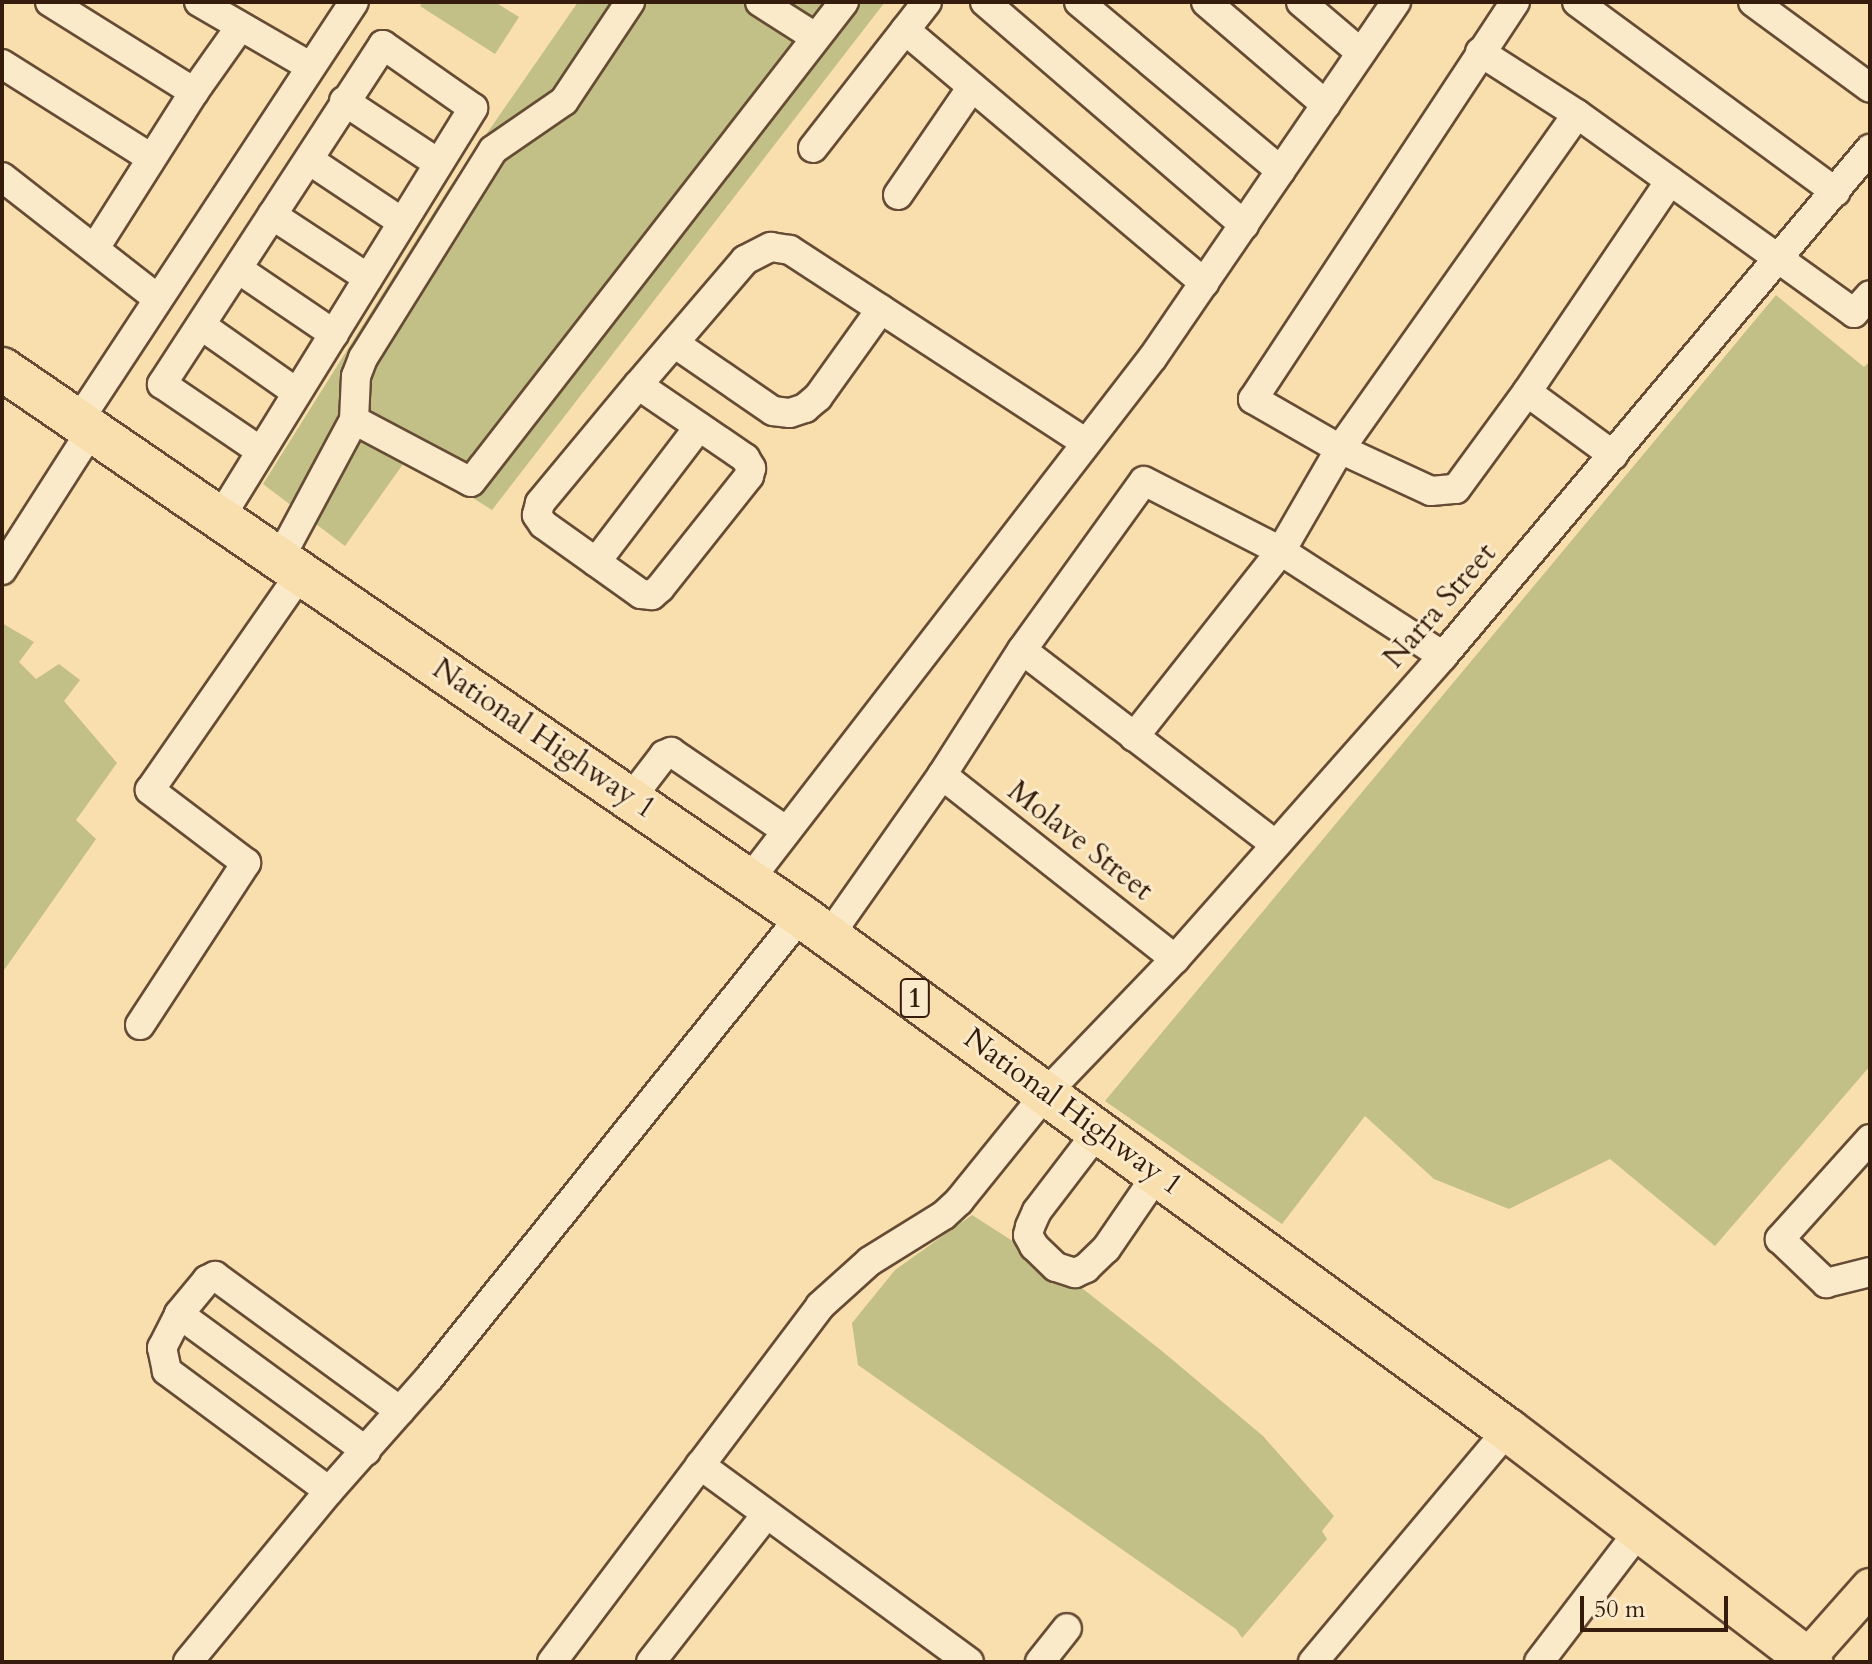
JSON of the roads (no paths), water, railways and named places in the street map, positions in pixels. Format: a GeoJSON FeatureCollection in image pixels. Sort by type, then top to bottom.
{"type":"FeatureCollection","features":[{"type":"Feature","properties":{"kind":"highway","name":"National Highway 1"},"geometry":{"type":"LineString","coordinates":[[2,369],[750,879],[1508,1430],[1809,1660]]}},
{"type":"Feature","properties":{"kind":"main road"},"geometry":{"type":"LineString","coordinates":[[1809,1660],[1870,1587]]}},
{"type":"Feature","properties":{"kind":"street"},"geometry":{"type":"LineString","coordinates":[[50,2],[194,92]]}},
{"type":"Feature","properties":{"kind":"street"},"geometry":{"type":"LineString","coordinates":[[199,2],[311,67]]}},
{"type":"Feature","properties":{"kind":"street"},"geometry":{"type":"LineString","coordinates":[[2,570],[157,298],[354,2]]}},
{"type":"Feature","properties":{"kind":"street"},"geometry":{"type":"LineString","coordinates":[[140,1025],[246,863],[150,790],[291,566],[354,420],[356,376],[363,358],[493,150],[564,101],[630,2]]}},
{"type":"Feature","properties":{"kind":"street"},"geometry":{"type":"LineString","coordinates":[[760,2],[815,37]]}},
{"type":"Feature","properties":{"kind":"street"},"geometry":{"type":"LineString","coordinates":[[354,420],[471,482],[844,2]]}},
{"type":"Feature","properties":{"kind":"street"},"geometry":{"type":"LineString","coordinates":[[813,148],[927,2]]}},
{"type":"Feature","properties":{"kind":"street"},"geometry":{"type":"LineString","coordinates":[[985,2],[1244,225]]}},
{"type":"Feature","properties":{"kind":"street"},"geometry":{"type":"LineString","coordinates":[[1079,2],[1281,171]]}},
{"type":"Feature","properties":{"kind":"street"},"geometry":{"type":"LineString","coordinates":[[1206,2],[1326,105]]}},
{"type":"Feature","properties":{"kind":"street"},"geometry":{"type":"LineString","coordinates":[[1301,2],[1360,52]]}},
{"type":"Feature","properties":{"kind":"street"},"geometry":{"type":"LineString","coordinates":[[750,879],[1084,442],[1153,357],[1396,2]]}},
{"type":"Feature","properties":{"kind":"street"},"geometry":{"type":"LineString","coordinates":[[1515,2],[1253,399],[1340,449],[1431,491],[1456,489],[1527,392],[1670,181]]}},
{"type":"Feature","properties":{"kind":"street"},"geometry":{"type":"LineString","coordinates":[[1577,2],[1836,192]]}},
{"type":"Feature","properties":{"kind":"street"},"geometry":{"type":"LineString","coordinates":[[1753,2],[1870,88]]}},
{"type":"Feature","properties":{"kind":"street"},"geometry":{"type":"LineString","coordinates":[[95,248],[194,92],[240,27]]}},
{"type":"Feature","properties":{"kind":"street"},"geometry":{"type":"LineString","coordinates":[[905,30],[1204,283]]}},
{"type":"Feature","properties":{"kind":"street"},"geometry":{"type":"LineString","coordinates":[[220,518],[259,450],[473,108],[383,45],[162,384],[259,450]]}},
{"type":"Feature","properties":{"kind":"street"},"geometry":{"type":"LineString","coordinates":[[1480,52],[1577,114],[1854,313],[1870,295]]}},
{"type":"Feature","properties":{"kind":"street"},"geometry":{"type":"LineString","coordinates":[[2,64],[151,158]]}},
{"type":"Feature","properties":{"kind":"street"},"geometry":{"type":"LineString","coordinates":[[898,195],[972,87]]}},
{"type":"Feature","properties":{"kind":"street"},"geometry":{"type":"LineString","coordinates":[[344,101],[438,163]]}},
{"type":"Feature","properties":{"kind":"street"},"geometry":{"type":"LineString","coordinates":[[1134,737],[1281,551],[1340,449],[1577,114]]}},
{"type":"Feature","properties":{"kind":"street","name":"Narra Street"},"geometry":{"type":"LineString","coordinates":[[561,1659],[700,1465],[820,1306],[870,1261],[944,1215],[959,1201],[1046,1093],[1175,959],[1443,656],[1779,261],[1870,149]]}},
{"type":"Feature","properties":{"kind":"street"},"geometry":{"type":"LineString","coordinates":[[309,160],[402,222]]}},
{"type":"Feature","properties":{"kind":"street"},"geometry":{"type":"LineString","coordinates":[[2,177],[157,298]]}},
{"type":"Feature","properties":{"kind":"street"},"geometry":{"type":"LineString","coordinates":[[272,215],[368,278]]}},
{"type":"Feature","properties":{"kind":"street"},"geometry":{"type":"LineString","coordinates":[[638,385],[745,458],[751,468],[749,476],[652,595],[641,594],[543,524],[537,515],[540,503],[638,385],[745,260],[771,247],[790,250],[1084,442]]}},
{"type":"Feature","properties":{"kind":"street"},"geometry":{"type":"LineString","coordinates":[[238,269],[334,334]]}},
{"type":"Feature","properties":{"kind":"street"},"geometry":{"type":"LineString","coordinates":[[674,343],[773,411],[790,413],[805,408],[818,397],[881,309]]}},
{"type":"Feature","properties":{"kind":"street"},"geometry":{"type":"LineString","coordinates":[[202,326],[296,392]]}},
{"type":"Feature","properties":{"kind":"street"},"geometry":{"type":"LineString","coordinates":[[1527,392],[1613,455]]}},
{"type":"Feature","properties":{"kind":"street"},"geometry":{"type":"LineString","coordinates":[[596,562],[699,427]]}},
{"type":"Feature","properties":{"kind":"street"},"geometry":{"type":"LineString","coordinates":[[188,1662],[329,1491],[942,775],[1022,650],[1144,481],[1281,551],[1443,656]]}},
{"type":"Feature","properties":{"kind":"street"},"geometry":{"type":"LineString","coordinates":[[1022,650],[1276,845]]}},
{"type":"Feature","properties":{"kind":"street"},"geometry":{"type":"LineString","coordinates":[[631,798],[664,755],[671,752],[787,831]]}},
{"type":"Feature","properties":{"kind":"street","name":"Molave Street"},"geometry":{"type":"LineString","coordinates":[[942,775],[1175,959]]}},
{"type":"Feature","properties":{"kind":"street"},"geometry":{"type":"LineString","coordinates":[[1099,1130],[1037,1211],[1030,1227],[1028,1235],[1034,1246],[1056,1267],[1075,1273],[1086,1268],[1106,1249],[1158,1173]]}},
{"type":"Feature","properties":{"kind":"street"},"geometry":{"type":"LineString","coordinates":[[1870,1139],[1780,1239],[1826,1283],[1870,1272]]}},
{"type":"Feature","properties":{"kind":"street"},"geometry":{"type":"LineString","coordinates":[[329,1491],[167,1371],[162,1348],[179,1314],[207,1280],[215,1276],[400,1411]]}},
{"type":"Feature","properties":{"kind":"street"},"geometry":{"type":"LineString","coordinates":[[179,1314],[366,1451]]}},
{"type":"Feature","properties":{"kind":"street"},"geometry":{"type":"LineString","coordinates":[[1313,1662],[1508,1430]]}},
{"type":"Feature","properties":{"kind":"street"},"geometry":{"type":"LineString","coordinates":[[700,1465],[969,1662]]}},
{"type":"Feature","properties":{"kind":"street"},"geometry":{"type":"LineString","coordinates":[[651,1662],[766,1515]]}},
{"type":"Feature","properties":{"kind":"street"},"geometry":{"type":"LineString","coordinates":[[1539,1662],[1640,1530]]}},
{"type":"Feature","properties":{"kind":"street"},"geometry":{"type":"LineString","coordinates":[[1040,1662],[1067,1628]]}}]}
